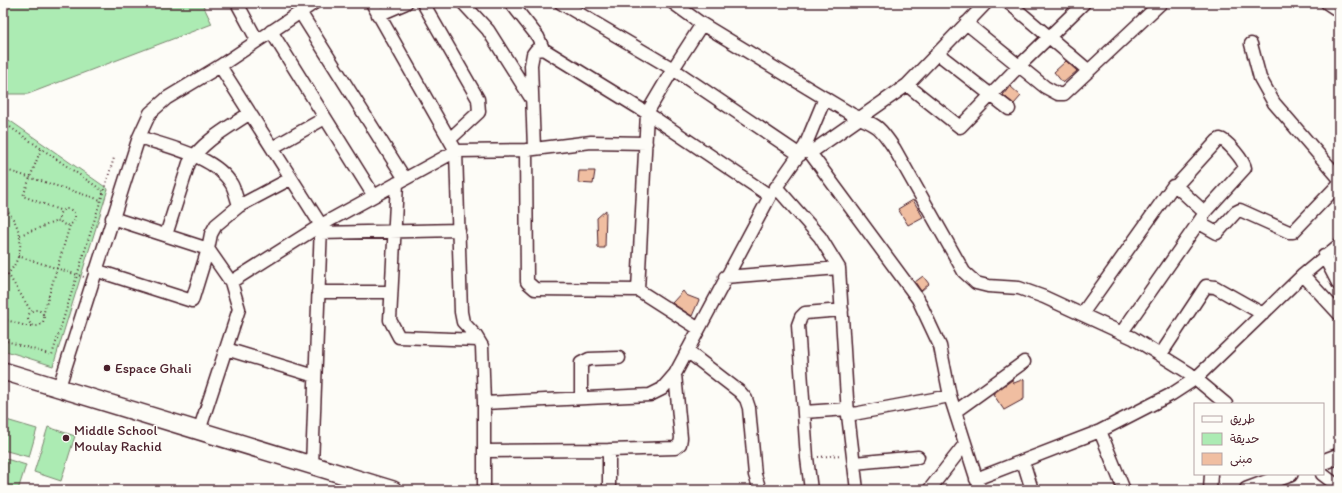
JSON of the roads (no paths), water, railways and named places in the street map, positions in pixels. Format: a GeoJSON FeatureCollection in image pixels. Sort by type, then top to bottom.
{"type":"FeatureCollection","features":[{"type":"Feature","properties":{"kind":"main road"},"geometry":{"type":"LineString","coordinates":[[3,371],[393,490]]}},
{"type":"Feature","properties":{"kind":"street"},"geometry":{"type":"LineString","coordinates":[[237,3],[257,40]]}},
{"type":"Feature","properties":{"kind":"street"},"geometry":{"type":"LineString","coordinates":[[58,387],[139,137],[150,113],[167,98],[220,66],[314,3]]}},
{"type":"Feature","properties":{"kind":"street"},"geometry":{"type":"LineString","coordinates":[[372,3],[456,151],[461,312],[463,322],[482,346],[484,403],[484,490]]}},
{"type":"Feature","properties":{"kind":"street"},"geometry":{"type":"LineString","coordinates":[[378,15],[406,3]]}},
{"type":"Feature","properties":{"kind":"street"},"geometry":{"type":"LineString","coordinates":[[422,3],[478,99],[479,112],[450,139]]}},
{"type":"Feature","properties":{"kind":"street"},"geometry":{"type":"LineString","coordinates":[[463,3],[488,30],[532,99]]}},
{"type":"Feature","properties":{"kind":"street"},"geometry":{"type":"LineString","coordinates":[[511,3],[538,37],[543,49],[773,192],[820,237],[839,268],[848,412],[857,490]]}},
{"type":"Feature","properties":{"kind":"street"},"geometry":{"type":"LineString","coordinates":[[561,3],[673,69],[805,152],[918,299],[940,346],[950,396],[956,411],[978,485],[1023,462],[1100,432],[1172,394],[1195,379],[1303,275],[1339,245]]}},
{"type":"Feature","properties":{"kind":"street"},"geometry":{"type":"LineString","coordinates":[[673,3],[702,24],[860,119],[872,122],[882,130],[894,148],[964,272],[976,283],[988,286],[1019,288],[1122,332],[1161,354],[1195,379],[1220,402]]}},
{"type":"Feature","properties":{"kind":"street"},"geometry":{"type":"LineString","coordinates":[[805,152],[860,119],[907,85],[986,3]]}},
{"type":"Feature","properties":{"kind":"street"},"geometry":{"type":"LineString","coordinates":[[1009,3],[1089,71]]}},
{"type":"Feature","properties":{"kind":"street"},"geometry":{"type":"LineString","coordinates":[[907,85],[960,127],[990,94],[1084,3]]}},
{"type":"Feature","properties":{"kind":"street"},"geometry":{"type":"LineString","coordinates":[[966,23],[1045,87],[1058,94],[1064,94],[1161,3]]}},
{"type":"Feature","properties":{"kind":"street"},"geometry":{"type":"LineString","coordinates":[[1327,3],[1339,11]]}},
{"type":"Feature","properties":{"kind":"street"},"geometry":{"type":"LineString","coordinates":[[300,12],[401,181],[395,232],[390,320],[399,336],[478,340]]}},
{"type":"Feature","properties":{"kind":"street"},"geometry":{"type":"LineString","coordinates":[[638,290],[647,113],[702,24]]}},
{"type":"Feature","properties":{"kind":"street"},"geometry":{"type":"LineString","coordinates":[[271,31],[374,196]]}},
{"type":"Feature","properties":{"kind":"street"},"geometry":{"type":"LineString","coordinates":[[1251,44],[1260,78],[1274,103],[1339,178]]}},
{"type":"Feature","properties":{"kind":"street"},"geometry":{"type":"LineString","coordinates":[[543,49],[536,50],[532,54],[531,65],[532,99],[527,282],[535,289],[638,290],[699,329]]}},
{"type":"Feature","properties":{"kind":"street"},"geometry":{"type":"LineString","coordinates":[[937,53],[1009,109]]}},
{"type":"Feature","properties":{"kind":"street"},"geometry":{"type":"LineString","coordinates":[[220,66],[321,229],[312,466]]}},
{"type":"Feature","properties":{"kind":"street"},"geometry":{"type":"LineString","coordinates":[[484,403],[650,395],[662,389],[676,374],[725,277],[773,192],[805,152],[825,98]]}},
{"type":"Feature","properties":{"kind":"street"},"geometry":{"type":"LineString","coordinates":[[166,235],[189,163],[194,155],[203,145],[250,113]]}},
{"type":"Feature","properties":{"kind":"street"},"geometry":{"type":"LineString","coordinates":[[272,148],[325,118]]}},
{"type":"Feature","properties":{"kind":"street"},"geometry":{"type":"LineString","coordinates":[[139,137],[194,155],[220,170],[232,185],[239,206]]}},
{"type":"Feature","properties":{"kind":"street"},"geometry":{"type":"LineString","coordinates":[[1082,314],[1173,186],[1176,186],[1217,141],[1220,139],[1227,142],[1243,163],[1244,168],[1201,218],[1122,332]]}},
{"type":"Feature","properties":{"kind":"street"},"geometry":{"type":"LineString","coordinates":[[231,282],[374,196],[456,151],[530,149],[591,142],[646,143]]}},
{"type":"Feature","properties":{"kind":"street"},"geometry":{"type":"LineString","coordinates":[[94,275],[192,301],[208,249],[211,234],[216,225],[239,206],[290,179]]}},
{"type":"Feature","properties":{"kind":"street"},"geometry":{"type":"LineString","coordinates":[[1176,186],[1201,218],[1218,233],[1236,212],[1240,210],[1289,232],[1293,232],[1339,184]]}},
{"type":"Feature","properties":{"kind":"street"},"geometry":{"type":"LineString","coordinates":[[112,218],[208,249],[231,282],[239,309],[199,431]]}},
{"type":"Feature","properties":{"kind":"street"},"geometry":{"type":"LineString","coordinates":[[321,229],[395,232],[459,230]]}},
{"type":"Feature","properties":{"kind":"street"},"geometry":{"type":"LineString","coordinates":[[1324,256],[1339,284]]}},
{"type":"Feature","properties":{"kind":"street"},"geometry":{"type":"LineString","coordinates":[[725,277],[839,268]]}},
{"type":"Feature","properties":{"kind":"street"},"geometry":{"type":"LineString","coordinates":[[1303,275],[1339,314]]}},
{"type":"Feature","properties":{"kind":"street"},"geometry":{"type":"LineString","coordinates":[[1161,354],[1206,286],[1215,287],[1263,314]]}},
{"type":"Feature","properties":{"kind":"street"},"geometry":{"type":"LineString","coordinates":[[318,292],[391,292]]}},
{"type":"Feature","properties":{"kind":"street"},"geometry":{"type":"LineString","coordinates":[[811,490],[807,458],[798,325],[805,312],[842,310]]}},
{"type":"Feature","properties":{"kind":"street"},"geometry":{"type":"LineString","coordinates":[[226,349],[316,376]]}},
{"type":"Feature","properties":{"kind":"street"},"geometry":{"type":"LineString","coordinates":[[687,351],[740,392],[746,399],[749,408],[755,475],[760,490]]}},
{"type":"Feature","properties":{"kind":"street"},"geometry":{"type":"LineString","coordinates":[[581,398],[580,363],[589,359],[619,358]]}},
{"type":"Feature","properties":{"kind":"street"},"geometry":{"type":"LineString","coordinates":[[956,411],[1024,362]]}},
{"type":"Feature","properties":{"kind":"street"},"geometry":{"type":"LineString","coordinates":[[484,451],[675,448],[680,444],[681,438],[676,374]]}},
{"type":"Feature","properties":{"kind":"street"},"geometry":{"type":"LineString","coordinates":[[804,412],[848,412],[950,396]]}},
{"type":"Feature","properties":{"kind":"street"},"geometry":{"type":"LineString","coordinates":[[1100,432],[1124,490]]}},
{"type":"Feature","properties":{"kind":"street"},"geometry":{"type":"LineString","coordinates":[[929,490],[965,444]]}},
{"type":"Feature","properties":{"kind":"street"},"geometry":{"type":"LineString","coordinates":[[609,450],[609,490]]}},
{"type":"Feature","properties":{"kind":"street"},"geometry":{"type":"LineString","coordinates":[[1324,462],[1339,456]]}},
{"type":"Feature","properties":{"kind":"street"},"geometry":{"type":"LineString","coordinates":[[853,458],[918,457]]}},
{"type":"Feature","properties":{"kind":"street"},"geometry":{"type":"LineString","coordinates":[[1023,462],[1032,490]]}},
{"type":"Feature","properties":{"kind":"street"},"geometry":{"type":"LineString","coordinates":[[1210,490],[1211,475]]}},
{"type":"Feature","properties":{"kind":"street"},"geometry":{"type":"LineString","coordinates":[[1247,490],[1287,475]]}},
{"type":"Feature","properties":{"kind":"street"},"geometry":{"type":"LineString","coordinates":[[1323,475],[1339,487]]}},
{"type":"Feature","properties":{"kind":"place","name":"Espace Ghali"},"geometry":{"type":"Point","coordinates":[107,368]}},
{"type":"Feature","properties":{"kind":"place","name":"Middle School Moulay Rachid"},"geometry":{"type":"Point","coordinates":[66,438]}}]}
